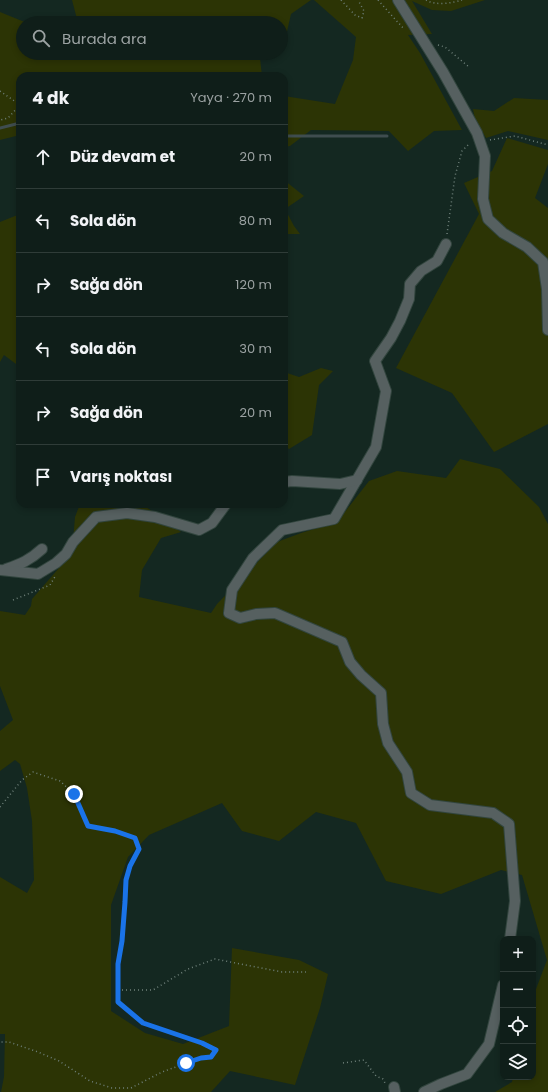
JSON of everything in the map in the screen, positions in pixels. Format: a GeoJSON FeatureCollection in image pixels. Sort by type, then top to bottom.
{"type":"FeatureCollection","features":[{"type":"Feature","properties":{"kind":"street"},"geometry":{"type":"LineString","coordinates":[[398,0],[443,72],[477,134],[484,156],[483,200],[488,219],[503,233],[527,247],[543,262],[547,290],[548,330]]}},
{"type":"Feature","properties":{"kind":"street"},"geometry":{"type":"LineString","coordinates":[[446,244],[437,262],[421,271],[410,284],[410,299],[400,322],[375,361],[386,391],[376,447],[357,480],[334,519],[282,530],[253,558],[232,590],[229,613],[240,618],[256,614],[275,613],[342,642],[350,662],[361,675],[381,693],[383,724],[388,743],[407,772],[411,793],[430,805],[493,813],[509,824],[515,901],[510,936]]}},
{"type":"Feature","properties":{"kind":"street"},"geometry":{"type":"LineString","coordinates":[[288,482],[340,484],[357,480]]}},
{"type":"Feature","properties":{"kind":"street"},"geometry":{"type":"LineString","coordinates":[[1,570],[38,574],[60,560],[66,554],[73,542],[96,517],[127,513],[155,517],[199,530],[212,523],[223,508]]}},
{"type":"Feature","properties":{"kind":"street"},"geometry":{"type":"LineString","coordinates":[[1,570],[20,564],[32,558],[42,549]]}},
{"type":"Feature","properties":{"kind":"street"},"geometry":{"type":"LineString","coordinates":[[424,1092],[467,1074],[489,1044],[500,998]]}},
{"type":"Feature","properties":{"kind":"path"},"geometry":{"type":"LineString","coordinates":[[341,0],[355,14],[362,18],[364,11],[358,0]]}},
{"type":"Feature","properties":{"kind":"path"},"geometry":{"type":"LineString","coordinates":[[426,0],[430,3],[452,3],[462,0]]}},
{"type":"Feature","properties":{"kind":"path"},"geometry":{"type":"LineString","coordinates":[[0,91],[16,102]]}},
{"type":"Feature","properties":{"kind":"path"},"geometry":{"type":"LineString","coordinates":[[0,120],[8,118],[16,109]]}},
{"type":"Feature","properties":{"kind":"path"},"geometry":{"type":"LineString","coordinates":[[13,600],[50,585],[55,578],[60,560]]}},
{"type":"Feature","properties":{"kind":"path"},"geometry":{"type":"LineString","coordinates":[[0,807],[22,780],[33,772],[60,781],[74,794],[88,826],[115,831],[135,838],[139,849],[130,866],[126,880],[122,941],[118,964],[118,1002],[143,1023],[202,1043],[216,1050],[211,1057],[201,1058],[162,1072],[131,1088],[112,1088],[90,1081],[59,1061],[38,1052],[9,1042],[0,1042]]}},
{"type":"Feature","properties":{"kind":"path"},"geometry":{"type":"LineString","coordinates":[[118,990],[153,990],[188,969],[215,959],[282,972],[306,972]]}},
{"type":"Feature","properties":{"kind":"path"},"geometry":{"type":"LineString","coordinates":[[343,1063],[364,1060],[376,1076],[384,1079],[392,1088]]}},
{"type":"Feature","properties":{"kind":"green space"},"geometry":{"type":"Polygon","coordinates":[[[72,0],[311,0],[291,14],[288,27],[288,16],[76,16],[72,0]]]}},
{"type":"Feature","properties":{"kind":"green space"},"geometry":{"type":"Polygon","coordinates":[[[314,0],[485,0],[451,11],[432,10],[412,1],[432,34],[408,35],[420,53],[462,130],[434,131],[408,151],[389,131],[311,130],[288,146],[288,97],[335,104],[353,60],[356,37],[314,0]]]}},
{"type":"Feature","properties":{"kind":"green space"},"geometry":{"type":"Polygon","coordinates":[[[0,12],[16,19],[16,60],[260,60],[262,72],[16,72],[16,136],[0,140],[0,12]]]}},
{"type":"Feature","properties":{"kind":"green space"},"geometry":{"type":"Polygon","coordinates":[[[514,98],[548,100],[548,140],[508,131],[486,138],[475,119],[473,109],[494,111],[514,98]]]}},
{"type":"Feature","properties":{"kind":"green space"},"geometry":{"type":"Polygon","coordinates":[[[507,138],[548,150],[548,164],[535,198],[548,208],[548,424],[494,452],[452,393],[396,368],[479,214],[464,183],[492,171],[507,138]]]}},
{"type":"Feature","properties":{"kind":"green space"},"geometry":{"type":"Polygon","coordinates":[[[288,183],[304,196],[288,207],[288,183]]]}},
{"type":"Feature","properties":{"kind":"green space"},"geometry":{"type":"Polygon","coordinates":[[[288,215],[294,226],[300,234],[288,234],[288,215]]]}},
{"type":"Feature","properties":{"kind":"green space"},"geometry":{"type":"Polygon","coordinates":[[[16,216],[16,364],[4,355],[0,362],[0,222],[16,216]]]}},
{"type":"Feature","properties":{"kind":"green space"},"geometry":{"type":"Polygon","coordinates":[[[321,368],[333,371],[319,385],[312,435],[289,449],[288,373],[299,377],[321,368]]]}},
{"type":"Feature","properties":{"kind":"green space"},"geometry":{"type":"Polygon","coordinates":[[[460,459],[500,469],[539,507],[548,524],[548,1092],[495,1092],[512,1082],[512,1080],[536,1080],[536,989],[547,960],[522,875],[501,870],[441,894],[386,881],[356,823],[316,812],[279,841],[242,831],[222,803],[149,835],[128,857],[111,905],[111,1011],[145,1033],[183,1044],[229,1026],[232,948],[299,960],[328,974],[320,1008],[295,1085],[230,1071],[211,1092],[1,1092],[4,1077],[5,1034],[0,1034],[0,877],[27,893],[34,880],[32,821],[27,788],[20,764],[15,760],[0,771],[0,731],[13,720],[0,686],[0,611],[25,615],[31,606],[32,599],[72,553],[75,517],[78,508],[148,508],[181,532],[161,538],[142,570],[139,597],[211,613],[217,604],[277,542],[337,522],[369,481],[397,471],[446,478],[460,459]]]}},
{"type":"Feature","properties":{"kind":"waterway"},"geometry":{"type":"LineString","coordinates":[[0,128],[16,124]]}},
{"type":"Feature","properties":{"kind":"waterway"},"geometry":{"type":"LineString","coordinates":[[288,136],[387,136]]}},
{"type":"Feature","properties":{"kind":"route"},"geometry":{"type":"LineString","coordinates":[[74,794],[88,826],[115,831],[135,838],[139,849],[130,866],[126,880],[122,941],[118,964],[118,1002],[143,1023],[202,1043],[216,1050],[211,1057],[201,1058],[186,1063]]}}]}
